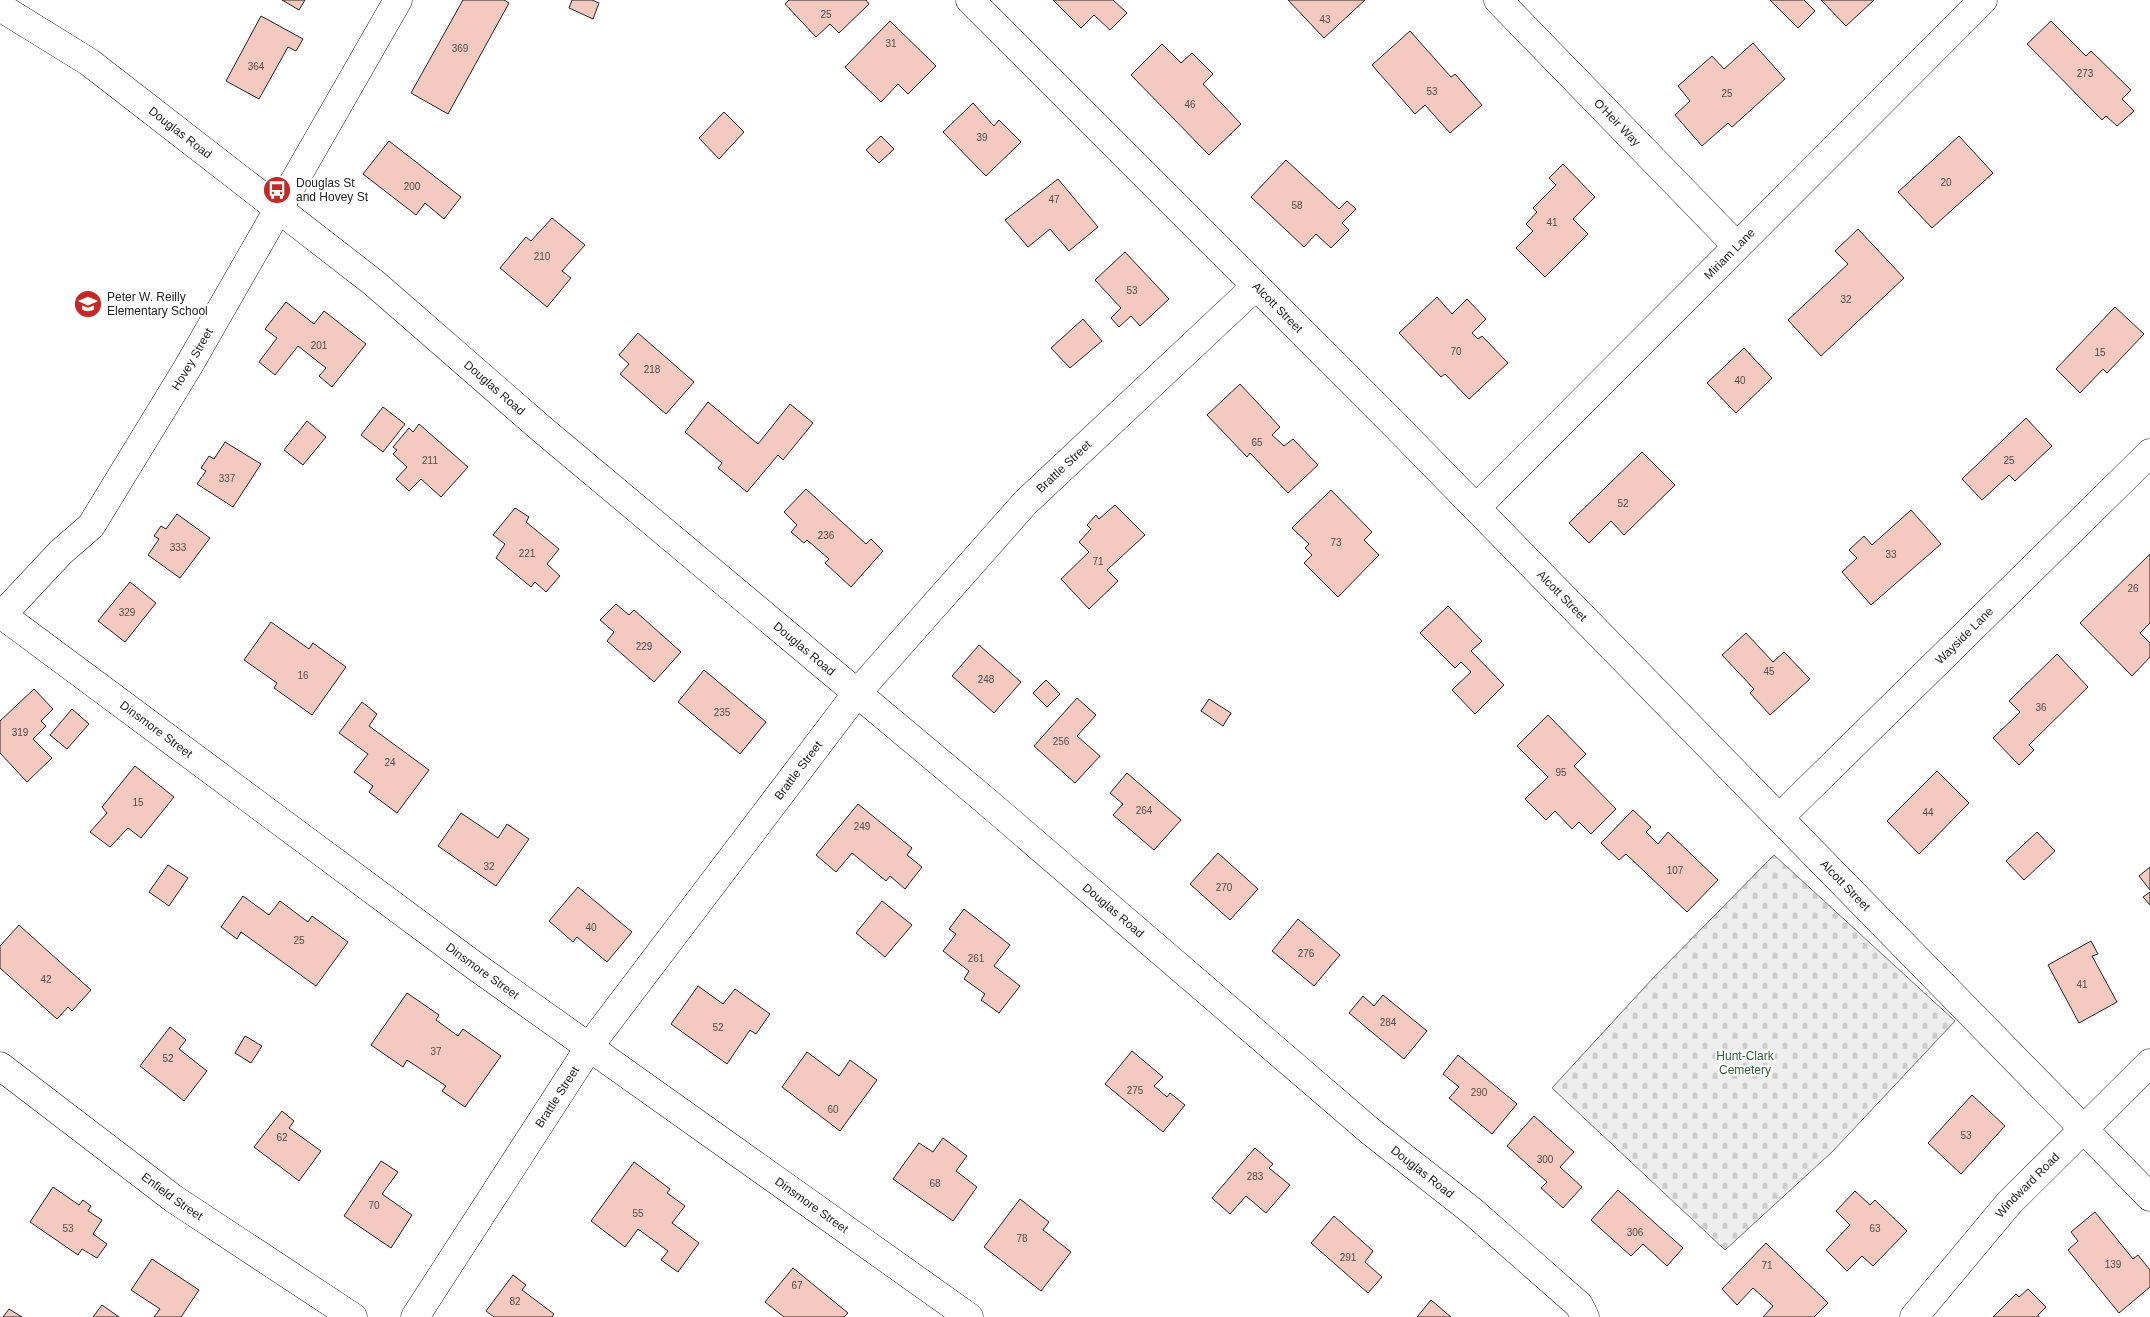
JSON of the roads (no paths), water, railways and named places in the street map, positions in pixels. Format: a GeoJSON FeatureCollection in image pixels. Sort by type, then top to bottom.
{"type":"FeatureCollection","features":[{"type":"Feature","properties":{"kind":"street","name":"Hovey Street"},"geometry":{"type":"LineString","coordinates":[[1,616],[61,552],[91,526],[188,367],[398,0]]}},
{"type":"Feature","properties":{"kind":"street","name":"Alcott Street"},"geometry":{"type":"LineString","coordinates":[[970,0],[1476,508],[2150,1197]]}},
{"type":"Feature","properties":{"kind":"street","name":"O'Heir Way"},"geometry":{"type":"LineString","coordinates":[[1498,0],[1736,245]]}},
{"type":"Feature","properties":{"kind":"street","name":"Miriam Lane"},"geometry":{"type":"LineString","coordinates":[[1476,508],[1736,245],[1983,0]]}},
{"type":"Feature","properties":{"kind":"street","name":"Douglas Road"},"geometry":{"type":"LineString","coordinates":[[0,7],[90,62],[374,284],[544,431],[1164,953],[1370,1131],[1472,1211],[1579,1305],[1586,1317]]}},
{"type":"Feature","properties":{"kind":"street","name":"Brattle Street"},"geometry":{"type":"LineString","coordinates":[[415,1317],[589,1047],[857,693],[1025,503],[1256,286]]}},
{"type":"Feature","properties":{"kind":"street","name":"Wayside Lane"},"geometry":{"type":"LineString","coordinates":[[1779,818],[2150,453]]}},
{"type":"Feature","properties":{"kind":"street","name":"Dinsmore Street"},"geometry":{"type":"LineString","coordinates":[[1,616],[467,960],[969,1317]]}},
{"type":"Feature","properties":{"kind":"street","name":"Windward Road"},"geometry":{"type":"LineString","coordinates":[[1914,1317],[2010,1203],[2150,1063]]}},
{"type":"Feature","properties":{"kind":"street","name":"Enfield Street"},"geometry":{"type":"LineString","coordinates":[[0,1066],[174,1199],[353,1317]]}},
{"type":"Feature","properties":{"kind":"place","name":"Douglas St and Hovey St"},"geometry":{"type":"Point","coordinates":[277,190]}},
{"type":"Feature","properties":{"kind":"place","name":"Peter W. Reilly Elementary School"},"geometry":{"type":"Point","coordinates":[88,304]}},
{"type":"Feature","properties":{"kind":"park label","name":"Hunt-Clark Cemetery"},"geometry":{"type":"Point","coordinates":[1745,1063]}}]}
